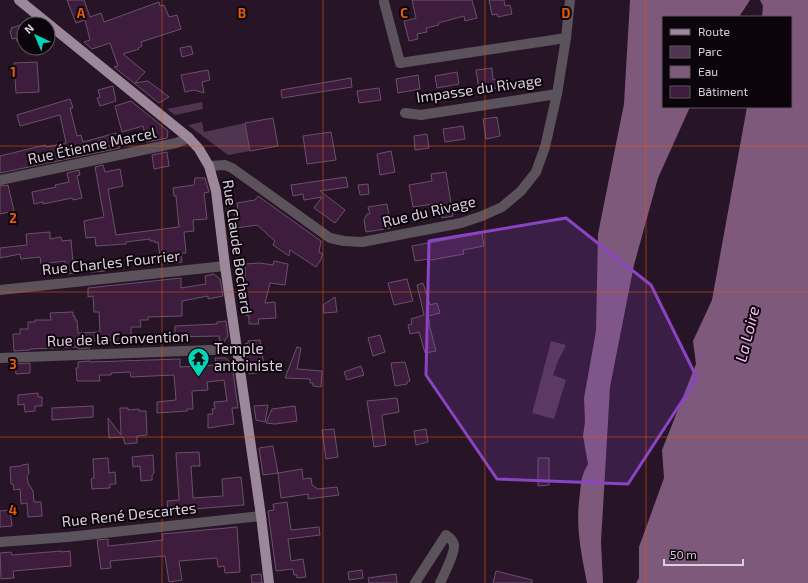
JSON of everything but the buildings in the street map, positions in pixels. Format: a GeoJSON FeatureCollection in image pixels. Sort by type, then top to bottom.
{"type":"FeatureCollection","features":[{"type":"Feature","properties":{"kind":"main road","name":"Rue Claude Bochard"},"geometry":{"type":"LineString","coordinates":[[19,0],[189,138],[209,166],[216,191],[269,583]]}},
{"type":"Feature","properties":{"kind":"street","name":"Rue du Rivage"},"geometry":{"type":"LineString","coordinates":[[209,166],[225,165],[232,168],[330,238],[344,242],[362,242],[461,222],[482,216],[502,206],[521,191],[536,172],[545,147],[557,94],[566,38],[570,0]]}},
{"type":"Feature","properties":{"kind":"street"},"geometry":{"type":"LineString","coordinates":[[384,2],[400,64],[566,38]]}},
{"type":"Feature","properties":{"kind":"street","name":"Impasse du Rivage"},"geometry":{"type":"LineString","coordinates":[[406,112],[421,115],[557,94]]}},
{"type":"Feature","properties":{"kind":"street","name":"Rue Étienne Marcel"},"geometry":{"type":"LineString","coordinates":[[0,180],[176,143],[189,138]]}},
{"type":"Feature","properties":{"kind":"street","name":"Rue Charles Fourrier"},"geometry":{"type":"LineString","coordinates":[[0,290],[225,266]]}},
{"type":"Feature","properties":{"kind":"street","name":"Rue de la Convention"},"geometry":{"type":"LineString","coordinates":[[0,358],[237,349]]}},
{"type":"Feature","properties":{"kind":"street","name":"Rue René Descartes"},"geometry":{"type":"LineString","coordinates":[[0,542],[68,537],[261,516]]}},
{"type":"Feature","properties":{"kind":"street"},"geometry":{"type":"LineString","coordinates":[[415,583],[446,534],[452,540],[454,545],[440,583]]}},
{"type":"Feature","properties":{"kind":"highlighted area"},"geometry":{"type":"Polygon","coordinates":[[[566,218],[651,285],[697,378],[628,484],[497,479],[426,375],[429,241],[566,218]]]}},
{"type":"Feature","properties":{"kind":"green space"},"geometry":{"type":"Polygon","coordinates":[[[202,102],[203,109],[175,115],[167,109],[202,102]]]}},
{"type":"Feature","properties":{"kind":"green space"},"geometry":{"type":"Polygon","coordinates":[[[202,122],[204,132],[245,123],[250,151],[228,155],[188,125],[202,122]]]}},
{"type":"Feature","properties":{"kind":"green space"},"geometry":{"type":"Polygon","coordinates":[[[551,341],[566,345],[553,375],[566,380],[554,419],[532,413],[551,341]]]}},
{"type":"Feature","properties":{"kind":"water"},"geometry":{"type":"Polygon","coordinates":[[[630,0],[750,0],[740,16],[662,16],[662,108],[690,108],[658,178],[634,265],[610,387],[601,542],[603,583],[587,583],[578,528],[581,481],[588,464],[583,436],[585,422],[584,398],[596,331],[598,234],[624,104],[630,0]]]}},
{"type":"Feature","properties":{"kind":"water","name":"La Loire"},"geometry":{"type":"Polygon","coordinates":[[[760,0],[808,0],[808,583],[636,583],[639,578],[639,547],[664,478],[662,450],[696,364],[693,341],[712,300],[747,108],[792,108],[792,16],[762,16],[763,6],[760,0]]]}},
{"type":"Feature","properties":{"kind":"place","name":"Temple antoiniste"},"geometry":{"type":"Point","coordinates":[199,378]}}]}
